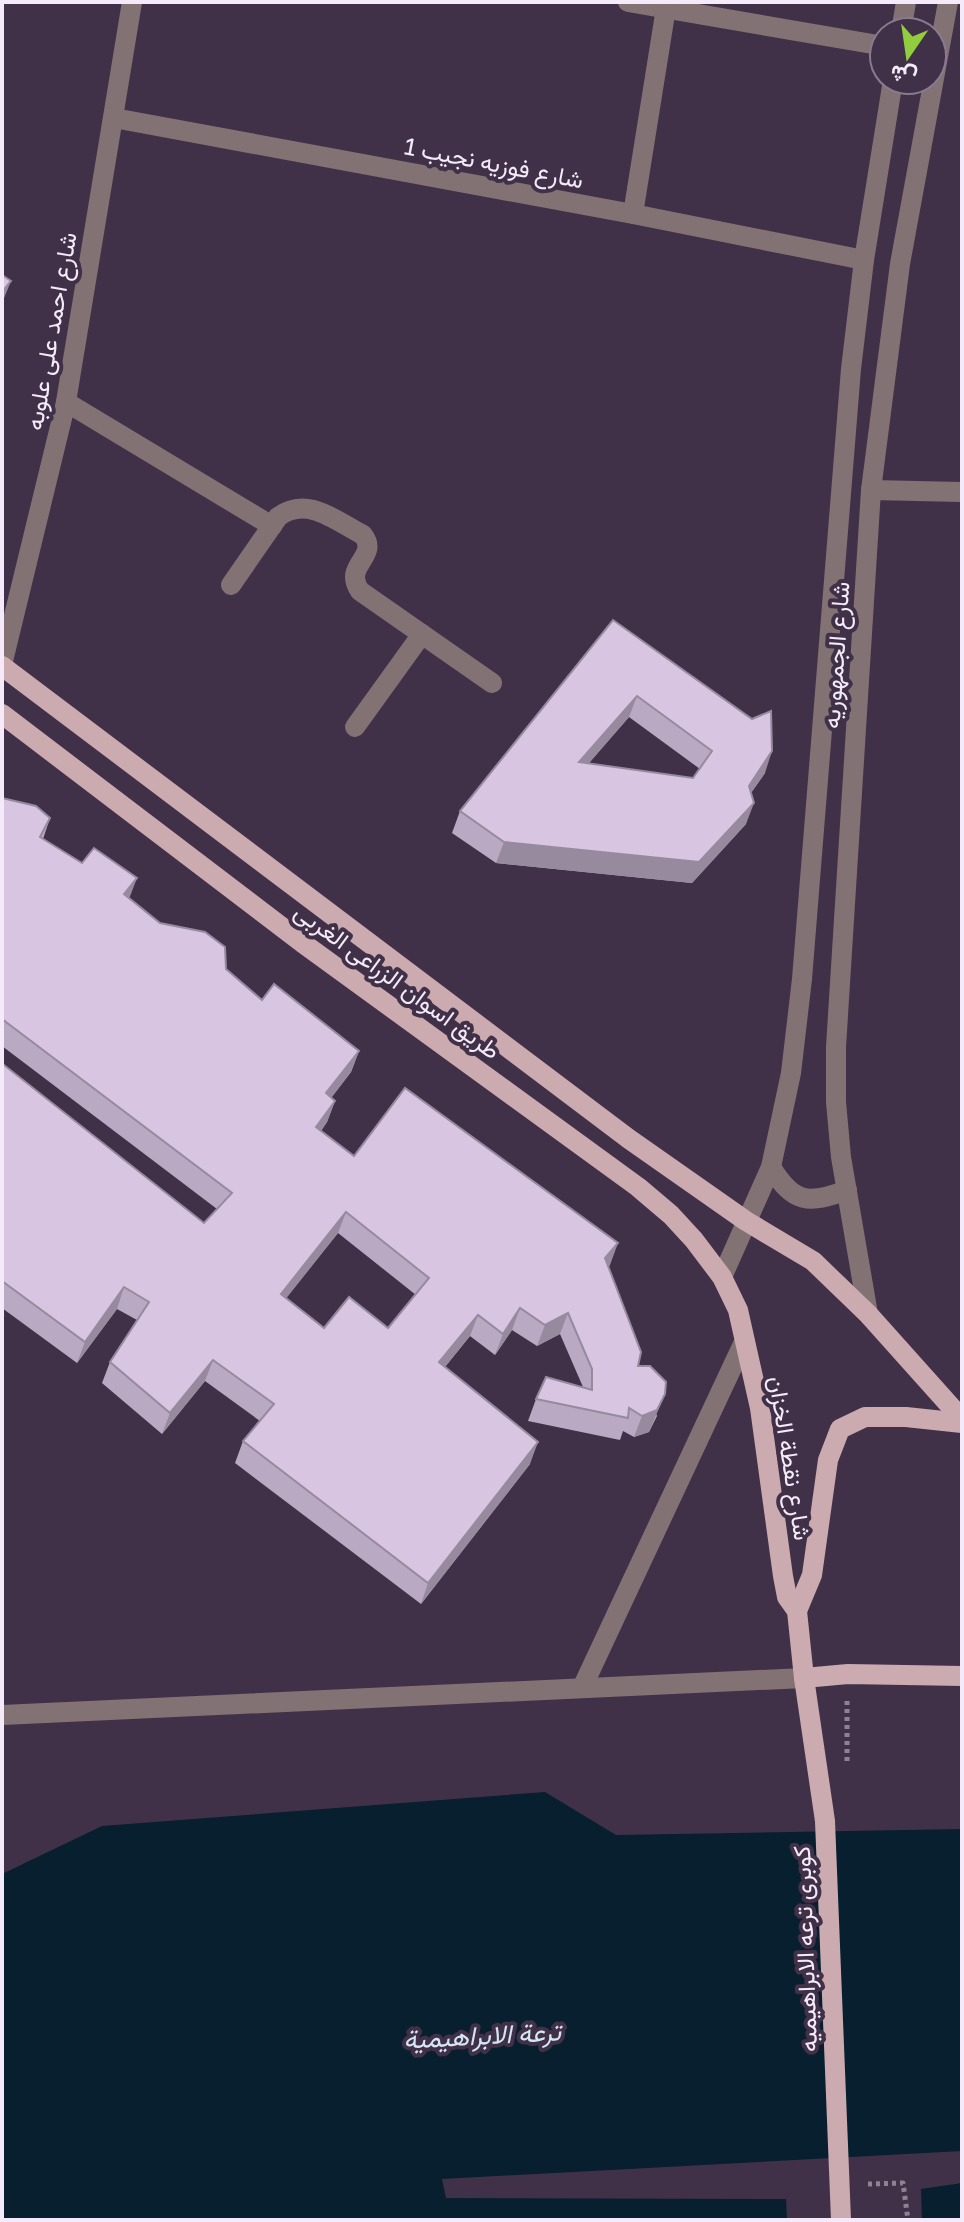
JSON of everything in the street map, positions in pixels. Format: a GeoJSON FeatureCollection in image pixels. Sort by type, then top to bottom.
{"type":"FeatureCollection","features":[{"type":"Feature","properties":{"kind":"main road","name":"طريق اسوان الزراعى الغربى"},"geometry":{"type":"LineString","coordinates":[[2,665],[616,1130],[746,1221],[813,1261],[868,1314]]}},
{"type":"Feature","properties":{"kind":"main road","name":"طريق اسوان الزراعى الغربى"},"geometry":{"type":"LineString","coordinates":[[2,714],[304,944],[638,1187],[694,1240],[722,1277],[738,1310]]}},
{"type":"Feature","properties":{"kind":"main road","name":"شارع نقطة الخزان"},"geometry":{"type":"LineString","coordinates":[[738,1310],[762,1420],[787,1597],[797,1611]]}},
{"type":"Feature","properties":{"kind":"main road"},"geometry":{"type":"LineString","coordinates":[[868,1314],[962,1421]]}},
{"type":"Feature","properties":{"kind":"main road","name":"شارع نقطة الخزان"},"geometry":{"type":"LineString","coordinates":[[804,1678],[797,1611],[812,1575],[828,1460],[840,1429],[865,1417],[962,1421]]}},
{"type":"Feature","properties":{"kind":"main road"},"geometry":{"type":"LineString","coordinates":[[804,1678],[848,1674],[962,1676]]}},
{"type":"Feature","properties":{"kind":"main road","name":"كوبرى ترعه الابراهيميه"},"geometry":{"type":"LineString","coordinates":[[804,1678],[825,1821],[841,2220]]}},
{"type":"Feature","properties":{"kind":"street","name":"شارع احمد على علوبه"},"geometry":{"type":"LineString","coordinates":[[2,665],[66,402],[132,2]]}},
{"type":"Feature","properties":{"kind":"street"},"geometry":{"type":"LineString","coordinates":[[628,2],[868,43]]}},
{"type":"Feature","properties":{"kind":"street","name":"شارع الجمهوريه"},"geometry":{"type":"LineString","coordinates":[[868,1314],[841,1157],[836,1047],[871,490],[900,264],[948,2]]}},
{"type":"Feature","properties":{"kind":"street"},"geometry":{"type":"LineString","coordinates":[[633,214],[666,8]]}},
{"type":"Feature","properties":{"kind":"street","name":"شارع الجمهوريه"},"geometry":{"type":"LineString","coordinates":[[722,1277],[771,1167],[798,1024],[844,440],[864,260],[890,96]]}},
{"type":"Feature","properties":{"kind":"street","name":"شارع فوزيه نجيب 1"},"geometry":{"type":"LineString","coordinates":[[114,118],[864,260]]}},
{"type":"Feature","properties":{"kind":"street"},"geometry":{"type":"LineString","coordinates":[[66,402],[272,526]]}},
{"type":"Feature","properties":{"kind":"street"},"geometry":{"type":"LineString","coordinates":[[871,490],[962,492]]}},
{"type":"Feature","properties":{"kind":"street"},"geometry":{"type":"LineString","coordinates":[[231,585],[278,517],[299,506],[312,508],[368,540],[367,553],[356,569],[360,591],[492,683]]}},
{"type":"Feature","properties":{"kind":"street"},"geometry":{"type":"LineString","coordinates":[[355,727],[422,634]]}},
{"type":"Feature","properties":{"kind":"street"},"geometry":{"type":"LineString","coordinates":[[771,1167],[783,1186],[798,1197],[813,1200],[847,1190]]}},
{"type":"Feature","properties":{"kind":"street"},"geometry":{"type":"LineString","coordinates":[[582,1688],[744,1342]]}},
{"type":"Feature","properties":{"kind":"street"},"geometry":{"type":"LineString","coordinates":[[2,1715],[804,1678]]}},
{"type":"Feature","properties":{"kind":"path"},"geometry":{"type":"LineString","coordinates":[[847,1764],[848,1674]]}},
{"type":"Feature","properties":{"kind":"path"},"geometry":{"type":"LineString","coordinates":[[862,2185],[903,2183],[908,2220]]}},
{"type":"Feature","properties":{"kind":"water","name":"ترعة الابراهيمية"},"geometry":{"type":"Polygon","coordinates":[[[545,1792],[616,1835],[962,1829],[962,2151],[442,2179],[446,2198],[786,2199],[787,2220],[2,2220],[2,1874],[102,1826],[545,1792]]]}},
{"type":"Feature","properties":{"kind":"water"},"geometry":{"type":"Polygon","coordinates":[[[962,2183],[962,2220],[922,2220],[921,2189],[962,2183]]]}},
{"type":"Feature","properties":{"kind":"building"},"geometry":{"type":"Polygon","coordinates":[[[2,275],[11,281],[2,292],[2,275]]]}},
{"type":"Feature","properties":{"kind":"building"},"geometry":{"type":"Polygon","coordinates":[[[613,620],[752,719],[771,711],[772,751],[749,786],[754,803],[699,862],[504,842],[460,811],[613,620]],[[637,696],[579,762],[693,778],[712,751],[637,696]]]}},
{"type":"Feature","properties":{"kind":"building"},"geometry":{"type":"Polygon","coordinates":[[[2,798],[36,806],[50,818],[40,837],[82,863],[94,848],[137,878],[124,894],[160,923],[205,932],[225,947],[226,969],[262,1000],[274,984],[359,1051],[326,1093],[335,1101],[316,1127],[354,1156],[405,1088],[618,1243],[605,1258],[641,1352],[638,1366],[650,1366],[666,1382],[665,1394],[657,1410],[642,1416],[629,1408],[628,1418],[536,1399],[546,1377],[592,1390],[592,1369],[568,1313],[545,1325],[520,1308],[503,1334],[478,1315],[439,1362],[538,1442],[428,1583],[243,1441],[274,1404],[213,1360],[170,1413],[110,1362],[149,1302],[124,1287],[85,1342],[2,1281],[4,1065],[204,1223],[232,1193],[2,1019],[2,798]],[[346,1212],[281,1294],[324,1328],[349,1297],[388,1328],[429,1278],[346,1212]]]}}]}
